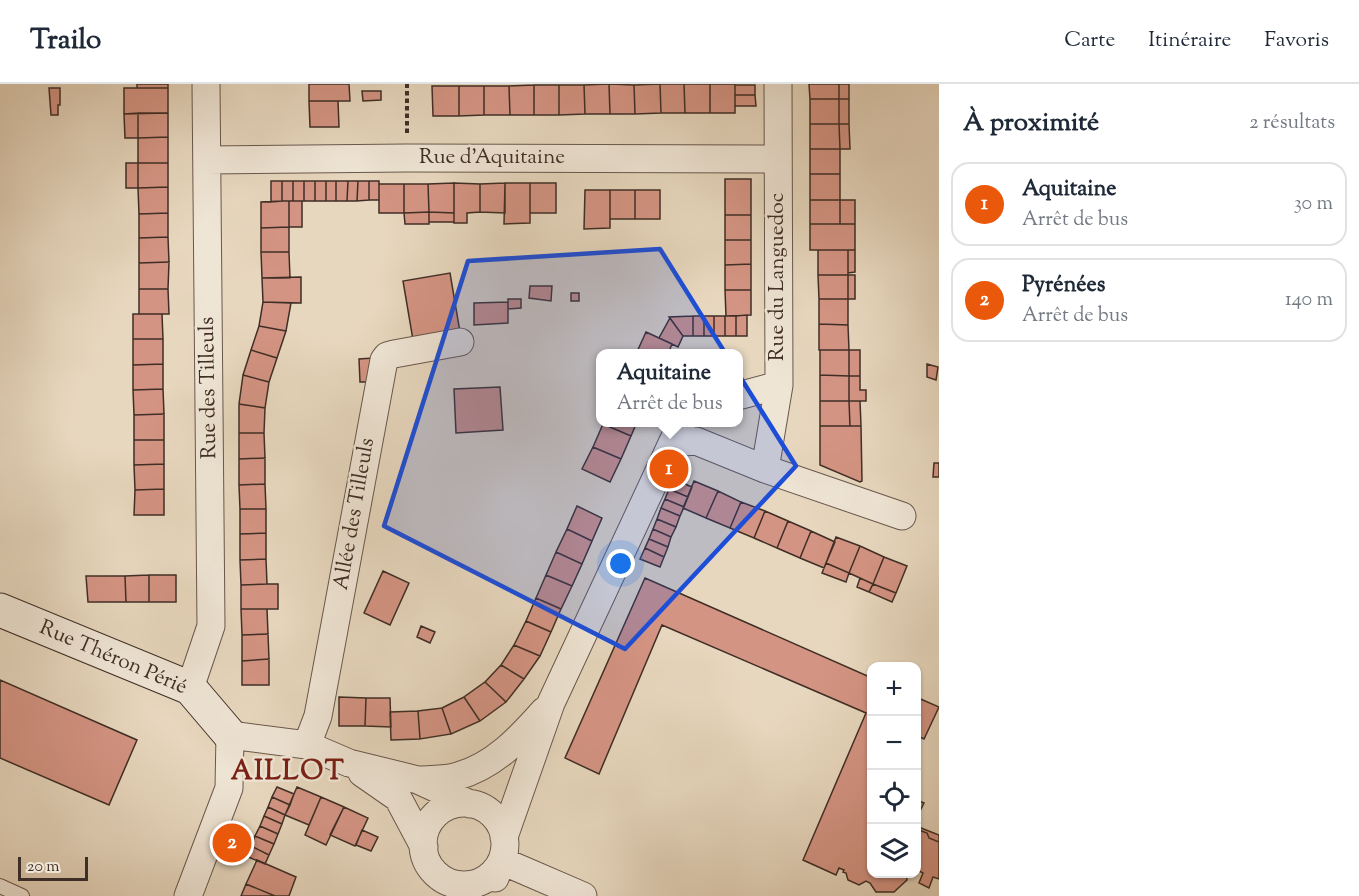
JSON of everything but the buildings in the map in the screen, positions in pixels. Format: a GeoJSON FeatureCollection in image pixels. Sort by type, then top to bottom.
{"type":"FeatureCollection","features":[{"type":"Feature","properties":{"kind":"street","name":"Rue des Tilleuls"},"geometry":{"type":"LineString","coordinates":[[190,688],[211,626],[206,84]]}},
{"type":"Feature","properties":{"kind":"street","name":"Rue du Languedoc"},"geometry":{"type":"LineString","coordinates":[[765,469],[779,385],[778,84]]}},
{"type":"Feature","properties":{"kind":"street","name":"Rue d'Aquitaine"},"geometry":{"type":"LineString","coordinates":[[207,160],[778,159]]}},
{"type":"Feature","properties":{"kind":"street","name":"Allée des Tilleuls"},"geometry":{"type":"LineString","coordinates":[[307,745],[318,716],[384,360],[387,356],[394,354],[460,342]]}},
{"type":"Feature","properties":{"kind":"street"},"geometry":{"type":"LineString","coordinates":[[743,395],[779,385]]}},
{"type":"Feature","properties":{"kind":"street"},"geometry":{"type":"LineString","coordinates":[[488,896],[551,703],[677,433],[765,469],[902,516]]}},
{"type":"Feature","properties":{"kind":"street","name":"Rue Théron Périé"},"geometry":{"type":"LineString","coordinates":[[0,610],[190,688],[230,735]]}},
{"type":"Feature","properties":{"kind":"street"},"geometry":{"type":"LineString","coordinates":[[188,896],[229,788],[230,735],[307,745],[349,763],[418,780],[453,798],[482,808],[493,815],[500,825],[503,849],[491,875],[481,882],[467,885],[446,881],[428,859],[427,827],[453,798],[481,766],[504,752],[551,703]]}},
{"type":"Feature","properties":{"kind":"street"},"geometry":{"type":"LineString","coordinates":[[349,763],[398,798],[428,859],[442,896]]}},
{"type":"Feature","properties":{"kind":"street"},"geometry":{"type":"LineString","coordinates":[[503,849],[583,896]]}},
{"type":"Feature","properties":{"kind":"lane"},"geometry":{"type":"LineString","coordinates":[[0,886],[22,896]]}},
{"type":"Feature","properties":{"kind":"path"},"geometry":{"type":"LineString","coordinates":[[407,84],[407,158]]}},
{"type":"Feature","properties":{"kind":"highlighted area"},"geometry":{"type":"Polygon","coordinates":[[[660,249],[796,466],[625,649],[384,526],[468,261],[660,249]]]}},
{"type":"Feature","properties":{"kind":"place","name":"Aquitaine"},"geometry":{"type":"Point","coordinates":[669,469]}},
{"type":"Feature","properties":{"kind":"place","name":"Pyrénées"},"geometry":{"type":"Point","coordinates":[232,843]}},
{"type":"Feature","properties":{"kind":"district","name":"AILLOT"},"geometry":{"type":"Point","coordinates":[288,772]}}]}
